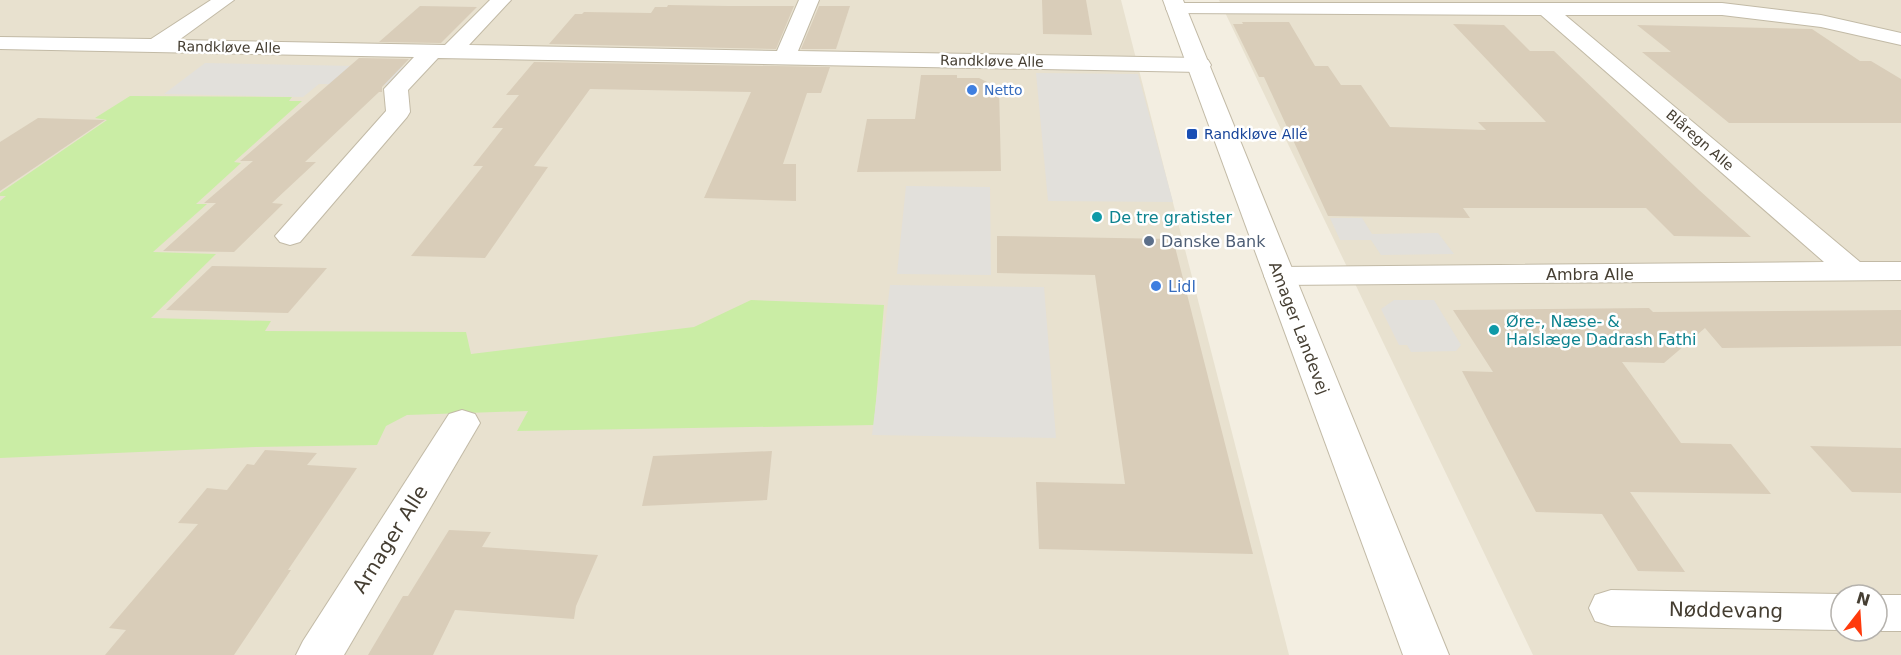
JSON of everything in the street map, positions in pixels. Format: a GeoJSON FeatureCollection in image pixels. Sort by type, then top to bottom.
{"type":"FeatureCollection","features":[{"type":"Feature","properties":{"kind":"street"},"geometry":{"type":"LineString","coordinates":[[155,46],[224,0]]}},
{"type":"Feature","properties":{"kind":"street"},"geometry":{"type":"LineString","coordinates":[[290,236],[393,119],[398,112],[396,89],[501,0]]}},
{"type":"Feature","properties":{"kind":"street"},"geometry":{"type":"LineString","coordinates":[[784,57],[808,0]]}},
{"type":"Feature","properties":{"kind":"street"},"geometry":{"type":"LineString","coordinates":[[1805,0],[1821,21]]}},
{"type":"Feature","properties":{"kind":"street"},"geometry":{"type":"LineString","coordinates":[[1174,4],[1722,9],[1821,21],[1901,39]]}},
{"type":"Feature","properties":{"kind":"street","name":"Amager Landevej"},"geometry":{"type":"LineString","coordinates":[[1174,4],[1200,65],[1426,655]]}},
{"type":"Feature","properties":{"kind":"street","name":"Blåregn Alle"},"geometry":{"type":"LineString","coordinates":[[1546,9],[1853,272]]}},
{"type":"Feature","properties":{"kind":"street"},"geometry":{"type":"LineString","coordinates":[[1860,28],[1901,52]]}},
{"type":"Feature","properties":{"kind":"street","name":"Randkløve Alle"},"geometry":{"type":"LineString","coordinates":[[0,43],[1200,65]]}},
{"type":"Feature","properties":{"kind":"street"},"geometry":{"type":"LineString","coordinates":[[0,57],[25,43]]}},
{"type":"Feature","properties":{"kind":"street","name":"Ambra Alle"},"geometry":{"type":"LineString","coordinates":[[1279,276],[1901,271]]}},
{"type":"Feature","properties":{"kind":"street","name":"Arnager Alle"},"geometry":{"type":"LineString","coordinates":[[319,655],[462,423]]}},
{"type":"Feature","properties":{"kind":"street","name":"Nøddevang"},"geometry":{"type":"LineString","coordinates":[[1611,608],[1829,612]]}},
{"type":"Feature","properties":{"kind":"shaded area"},"geometry":{"type":"Polygon","coordinates":[[[0,0],[1121,0],[1289,655],[0,655],[0,0]]]}},
{"type":"Feature","properties":{"kind":"shaded area"},"geometry":{"type":"Polygon","coordinates":[[[1219,0],[1901,0],[1901,655],[1533,655],[1219,0]]]}},
{"type":"Feature","properties":{"kind":"shaded area"},"geometry":{"type":"Polygon","coordinates":[[[205,63],[407,67],[387,85],[319,84],[303,97],[164,94],[205,63]]]}},
{"type":"Feature","properties":{"kind":"shaded area"},"geometry":{"type":"Polygon","coordinates":[[[1036,73],[1138,74],[1173,202],[1048,201],[1036,73]]]}},
{"type":"Feature","properties":{"kind":"shaded area"},"geometry":{"type":"Polygon","coordinates":[[[906,186],[990,187],[991,275],[897,274],[906,186]]]}},
{"type":"Feature","properties":{"kind":"shaded area"},"geometry":{"type":"Polygon","coordinates":[[[1330,218],[1362,218],[1372,234],[1438,233],[1454,254],[1381,255],[1371,240],[1340,240],[1330,218]]]}},
{"type":"Feature","properties":{"kind":"shaded area"},"geometry":{"type":"Polygon","coordinates":[[[890,285],[1044,287],[1056,438],[872,435],[890,285]]]}},
{"type":"Feature","properties":{"kind":"shaded area"},"geometry":{"type":"Polygon","coordinates":[[[1394,300],[1434,300],[1461,345],[1456,351],[1411,352],[1407,345],[1399,345],[1381,309],[1394,300]]]}},
{"type":"Feature","properties":{"kind":"green space"},"geometry":{"type":"Polygon","coordinates":[[[130,96],[292,97],[289,101],[302,101],[234,162],[241,163],[196,204],[207,204],[153,252],[216,254],[151,318],[271,321],[265,331],[466,332],[471,354],[694,327],[751,300],[884,305],[874,425],[517,431],[528,411],[407,415],[386,426],[377,445],[255,447],[0,458],[0,201],[6,196],[0,196],[0,193],[107,120],[95,118],[130,96]]]}},
{"type":"Feature","properties":{"kind":"building"},"geometry":{"type":"Polygon","coordinates":[[[1042,0],[1086,0],[1092,35],[1043,34],[1042,0]]]}},
{"type":"Feature","properties":{"kind":"building"},"geometry":{"type":"Polygon","coordinates":[[[668,5],[794,6],[776,49],[549,44],[575,14],[584,12],[651,13],[655,7],[667,7],[668,5]]]}},
{"type":"Feature","properties":{"kind":"building"},"geometry":{"type":"Polygon","coordinates":[[[420,6],[477,7],[441,43],[379,42],[420,6]]]}},
{"type":"Feature","properties":{"kind":"building"},"geometry":{"type":"Polygon","coordinates":[[[819,6],[850,6],[836,49],[801,49],[819,6]]]}},
{"type":"Feature","properties":{"kind":"building"},"geometry":{"type":"Polygon","coordinates":[[[1242,22],[1289,22],[1315,66],[1328,66],[1341,85],[1361,85],[1390,127],[1486,130],[1478,122],[1546,122],[1453,24],[1504,25],[1530,51],[1554,51],[1751,237],[1674,236],[1646,208],[1463,208],[1470,218],[1328,216],[1264,77],[1259,77],[1233,24],[1243,24],[1242,22]]]}},
{"type":"Feature","properties":{"kind":"building"},"geometry":{"type":"Polygon","coordinates":[[[1637,25],[1812,29],[1860,61],[1871,61],[1901,79],[1901,123],[1729,123],[1642,52],[1671,52],[1637,25]]]}},
{"type":"Feature","properties":{"kind":"building"},"geometry":{"type":"Polygon","coordinates":[[[359,58],[409,59],[382,87],[382,92],[379,92],[305,162],[316,162],[272,203],[283,204],[234,252],[163,251],[216,203],[204,203],[253,161],[240,161],[359,58]]]}},
{"type":"Feature","properties":{"kind":"building"},"geometry":{"type":"Polygon","coordinates":[[[534,62],[830,67],[821,93],[807,93],[783,164],[796,164],[796,201],[704,198],[751,92],[590,89],[534,166],[548,167],[485,258],[411,256],[483,166],[473,166],[503,128],[492,128],[519,95],[506,95],[534,62]]]}},
{"type":"Feature","properties":{"kind":"building"},"geometry":{"type":"Polygon","coordinates":[[[921,75],[957,75],[957,78],[979,78],[999,88],[1001,171],[857,172],[867,119],[915,119],[921,75]]]}},
{"type":"Feature","properties":{"kind":"building"},"geometry":{"type":"Polygon","coordinates":[[[38,118],[105,120],[0,191],[0,142],[38,118]]]}},
{"type":"Feature","properties":{"kind":"building"},"geometry":{"type":"Polygon","coordinates":[[[997,236],[1173,239],[1253,554],[1039,549],[1036,482],[1125,484],[1095,275],[997,273],[997,236]]]}},
{"type":"Feature","properties":{"kind":"building"},"geometry":{"type":"Polygon","coordinates":[[[212,266],[327,268],[288,313],[166,310],[212,266]]]}},
{"type":"Feature","properties":{"kind":"building"},"geometry":{"type":"Polygon","coordinates":[[[1649,308],[1653,312],[1901,310],[1901,346],[1722,348],[1705,328],[1664,363],[1622,362],[1681,443],[1731,444],[1771,494],[1630,492],[1685,572],[1638,571],[1602,514],[1536,512],[1462,371],[1493,372],[1453,310],[1649,308]]]}},
{"type":"Feature","properties":{"kind":"building"},"geometry":{"type":"Polygon","coordinates":[[[1810,446],[1901,448],[1901,493],[1852,492],[1810,446]]]}},
{"type":"Feature","properties":{"kind":"building"},"geometry":{"type":"Polygon","coordinates":[[[265,450],[317,453],[307,465],[357,468],[234,655],[105,655],[126,630],[109,628],[198,524],[178,523],[207,488],[227,490],[247,464],[254,465],[265,450]]]}},
{"type":"Feature","properties":{"kind":"building"},"geometry":{"type":"Polygon","coordinates":[[[772,451],[767,500],[642,506],[653,456],[772,451]]]}},
{"type":"Feature","properties":{"kind":"building"},"geometry":{"type":"Polygon","coordinates":[[[449,530],[491,532],[482,547],[598,555],[576,606],[574,619],[455,610],[433,655],[368,655],[403,596],[408,596],[449,530]]]}},
{"type":"Feature","properties":{"kind":"place","name":"Netto"},"geometry":{"type":"Point","coordinates":[972,90]}},
{"type":"Feature","properties":{"kind":"place","name":"Randkløve Allé"},"geometry":{"type":"Point","coordinates":[1192,134]}},
{"type":"Feature","properties":{"kind":"place","name":"De tre gratister"},"geometry":{"type":"Point","coordinates":[1097,217]}},
{"type":"Feature","properties":{"kind":"place","name":"Danske Bank"},"geometry":{"type":"Point","coordinates":[1149,241]}},
{"type":"Feature","properties":{"kind":"place","name":"Lidl"},"geometry":{"type":"Point","coordinates":[1156,286]}},
{"type":"Feature","properties":{"kind":"place","name":"Øre-, Næse- & Halslæge Dadrash Fathi"},"geometry":{"type":"Point","coordinates":[1494,330]}}]}
